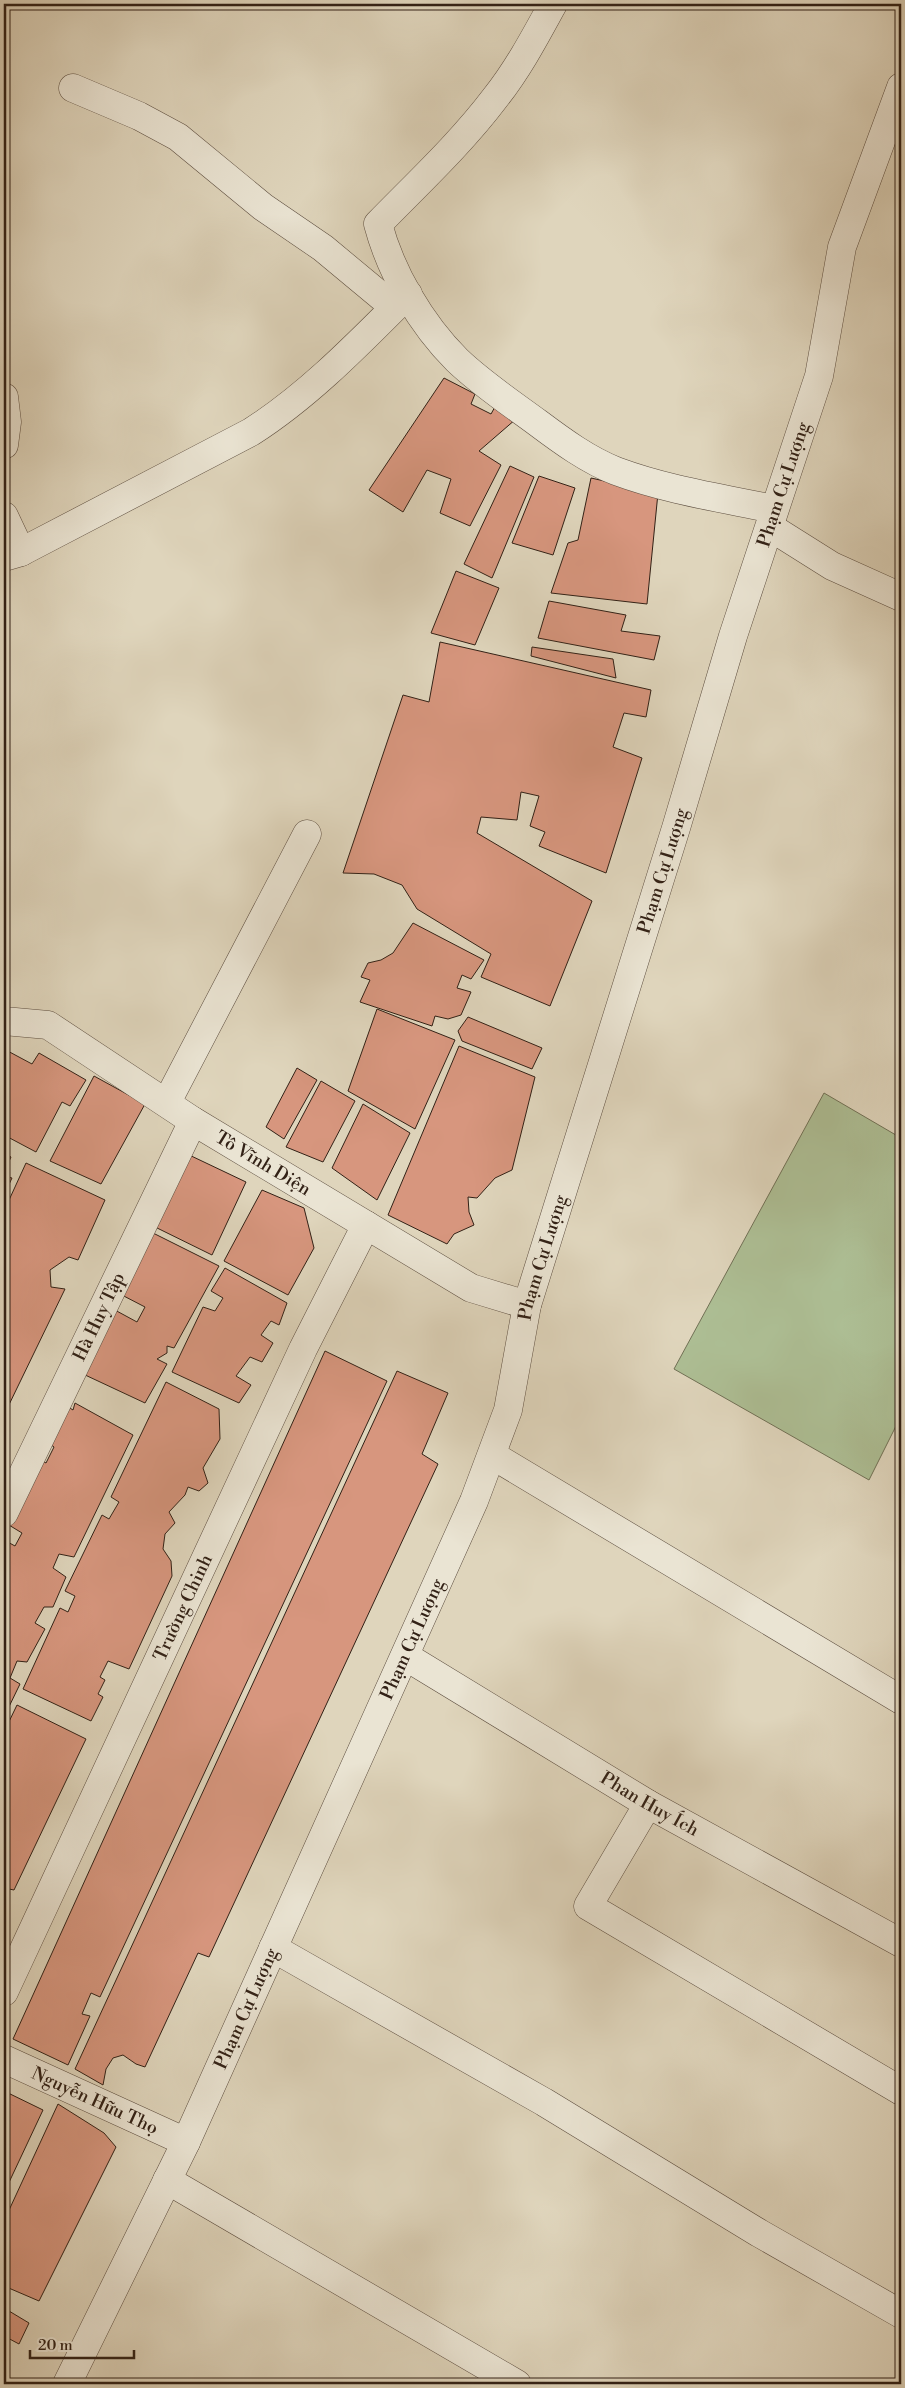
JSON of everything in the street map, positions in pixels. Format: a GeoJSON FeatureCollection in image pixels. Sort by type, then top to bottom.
{"type":"FeatureCollection","features":[{"type":"Feature","properties":{"kind":"street"},"geometry":{"type":"LineString","coordinates":[[401,293],[378,224],[458,142],[495,98],[528,51],[553,4]]}},
{"type":"Feature","properties":{"kind":"street","name":"Phạm Cự Lượng"},"geometry":{"type":"LineString","coordinates":[[67,2384],[186,2142],[405,1656],[474,1501],[492,1455],[508,1410],[526,1305],[676,828],[733,636],[818,376],[842,247],[901,87]]}},
{"type":"Feature","properties":{"kind":"street"},"geometry":{"type":"LineString","coordinates":[[73,88],[139,116],[178,137],[263,207],[323,248],[401,293],[458,360],[499,395],[571,447],[613,470],[655,485],[772,518],[832,566],[901,597]]}},
{"type":"Feature","properties":{"kind":"street"},"geometry":{"type":"LineString","coordinates":[[4,518],[12,554],[251,432],[275,417],[296,400],[401,293]]}},
{"type":"Feature","properties":{"kind":"street"},"geometry":{"type":"LineString","coordinates":[[4,397],[7,422],[4,445]]}},
{"type":"Feature","properties":{"kind":"street"},"geometry":{"type":"LineString","coordinates":[[167,1102],[307,834]]}},
{"type":"Feature","properties":{"kind":"street","name":"Tô Vĩnh Diện"},"geometry":{"type":"LineString","coordinates":[[4,1021],[48,1025],[193,1121],[471,1288],[526,1305]]}},
{"type":"Feature","properties":{"kind":"street","name":"Hà Huy Tập"},"geometry":{"type":"LineString","coordinates":[[4,1512],[193,1121]]}},
{"type":"Feature","properties":{"kind":"street","name":"Trường Chinh"},"geometry":{"type":"LineString","coordinates":[[4,1992],[303,1349],[366,1224]]}},
{"type":"Feature","properties":{"kind":"street"},"geometry":{"type":"LineString","coordinates":[[492,1455],[901,1700]]}},
{"type":"Feature","properties":{"kind":"street","name":"Phan Huy Ích"},"geometry":{"type":"LineString","coordinates":[[405,1656],[648,1804],[901,1943]]}},
{"type":"Feature","properties":{"kind":"street"},"geometry":{"type":"LineString","coordinates":[[648,1804],[588,1906],[901,2091]]}},
{"type":"Feature","properties":{"kind":"street"},"geometry":{"type":"LineString","coordinates":[[273,1948],[544,2102],[759,2233],[901,2314]]}},
{"type":"Feature","properties":{"kind":"street","name":"Nguyễn Hữu Thọ"},"geometry":{"type":"LineString","coordinates":[[4,2059],[186,2142]]}},
{"type":"Feature","properties":{"kind":"street"},"geometry":{"type":"LineString","coordinates":[[167,2180],[517,2384]]}},
{"type":"Feature","properties":{"kind":"green space"},"geometry":{"type":"Polygon","coordinates":[[[824,1093],[901,1138],[901,1416],[869,1480],[674,1369],[824,1093]]]}},
{"type":"Feature","properties":{"kind":"building"},"geometry":{"type":"Polygon","coordinates":[[[444,378],[475,394],[471,404],[491,414],[496,405],[516,419],[479,451],[501,465],[470,526],[440,513],[451,479],[427,470],[403,512],[369,490],[444,378]]]}},
{"type":"Feature","properties":{"kind":"building"},"geometry":{"type":"Polygon","coordinates":[[[510,466],[534,477],[492,578],[464,564],[510,466]]]}},
{"type":"Feature","properties":{"kind":"building"},"geometry":{"type":"Polygon","coordinates":[[[539,476],[575,488],[553,555],[512,543],[539,476]]]}},
{"type":"Feature","properties":{"kind":"building"},"geometry":{"type":"Polygon","coordinates":[[[591,478],[658,493],[647,604],[551,593],[568,543],[578,540],[591,478]]]}},
{"type":"Feature","properties":{"kind":"building"},"geometry":{"type":"Polygon","coordinates":[[[456,571],[499,588],[475,645],[431,633],[456,571]]]}},
{"type":"Feature","properties":{"kind":"building"},"geometry":{"type":"Polygon","coordinates":[[[549,601],[626,615],[621,631],[660,636],[654,660],[538,638],[549,601]]]}},
{"type":"Feature","properties":{"kind":"building"},"geometry":{"type":"Polygon","coordinates":[[[440,642],[651,690],[646,717],[624,713],[613,747],[642,758],[606,873],[539,846],[545,832],[530,826],[539,796],[521,792],[517,820],[481,817],[477,833],[592,901],[550,1006],[481,977],[491,954],[417,909],[402,885],[374,874],[343,873],[403,695],[429,702],[440,642]]]}},
{"type":"Feature","properties":{"kind":"building"},"geometry":{"type":"Polygon","coordinates":[[[532,647],[613,659],[616,678],[531,656],[532,647]]]}},
{"type":"Feature","properties":{"kind":"building"},"geometry":{"type":"Polygon","coordinates":[[[413,923],[484,960],[471,979],[462,975],[457,988],[471,992],[461,1015],[448,1019],[435,1016],[432,1026],[360,1002],[370,980],[361,977],[368,963],[381,960],[393,953],[413,923]]]}},
{"type":"Feature","properties":{"kind":"building"},"geometry":{"type":"Polygon","coordinates":[[[377,1009],[455,1040],[415,1129],[348,1091],[377,1009]]]}},
{"type":"Feature","properties":{"kind":"building"},"geometry":{"type":"Polygon","coordinates":[[[468,1017],[542,1048],[532,1069],[462,1041],[458,1031],[468,1017]]]}},
{"type":"Feature","properties":{"kind":"building"},"geometry":{"type":"Polygon","coordinates":[[[459,1046],[535,1077],[512,1170],[495,1178],[477,1198],[468,1197],[469,1212],[474,1225],[454,1234],[447,1244],[388,1215],[459,1046]]]}},
{"type":"Feature","properties":{"kind":"building"},"geometry":{"type":"Polygon","coordinates":[[[4,1049],[32,1064],[39,1053],[86,1080],[70,1106],[62,1102],[36,1152],[4,1135],[4,1049]]]}},
{"type":"Feature","properties":{"kind":"building"},"geometry":{"type":"Polygon","coordinates":[[[297,1068],[317,1080],[284,1139],[266,1127],[297,1068]]]}},
{"type":"Feature","properties":{"kind":"building"},"geometry":{"type":"Polygon","coordinates":[[[94,1076],[145,1104],[101,1184],[50,1161],[94,1076]]]}},
{"type":"Feature","properties":{"kind":"building"},"geometry":{"type":"Polygon","coordinates":[[[321,1081],[355,1101],[323,1162],[286,1147],[321,1081]]]}},
{"type":"Feature","properties":{"kind":"building"},"geometry":{"type":"Polygon","coordinates":[[[363,1104],[410,1133],[377,1200],[332,1168],[363,1104]]]}},
{"type":"Feature","properties":{"kind":"building"},"geometry":{"type":"Polygon","coordinates":[[[4,1153],[11,1157],[4,1172],[4,1153]]]}},
{"type":"Feature","properties":{"kind":"building"},"geometry":{"type":"Polygon","coordinates":[[[185,1153],[246,1182],[212,1255],[151,1225],[185,1153]]]}},
{"type":"Feature","properties":{"kind":"building"},"geometry":{"type":"Polygon","coordinates":[[[26,1163],[105,1200],[78,1260],[69,1257],[50,1270],[51,1287],[65,1289],[4,1415],[4,1211],[26,1163]]]}},
{"type":"Feature","properties":{"kind":"building"},"geometry":{"type":"Polygon","coordinates":[[[4,1176],[12,1178],[4,1195],[4,1176]]]}},
{"type":"Feature","properties":{"kind":"building"},"geometry":{"type":"Polygon","coordinates":[[[262,1190],[304,1208],[314,1248],[288,1295],[224,1261],[262,1190]]]}},
{"type":"Feature","properties":{"kind":"building"},"geometry":{"type":"Polygon","coordinates":[[[147,1230],[219,1266],[174,1348],[167,1346],[167,1353],[157,1359],[167,1364],[145,1403],[83,1374],[113,1309],[137,1322],[145,1307],[118,1293],[147,1230]]]}},
{"type":"Feature","properties":{"kind":"building"},"geometry":{"type":"Polygon","coordinates":[[[225,1268],[287,1303],[279,1325],[271,1321],[261,1335],[273,1343],[262,1362],[250,1357],[236,1376],[251,1385],[239,1403],[172,1372],[203,1307],[215,1311],[223,1298],[211,1291],[225,1268]]]}},
{"type":"Feature","properties":{"kind":"building"},"geometry":{"type":"Polygon","coordinates":[[[325,1351],[387,1381],[100,1997],[91,1993],[82,2014],[90,2016],[68,2065],[13,2039],[325,1351]]]}},
{"type":"Feature","properties":{"kind":"building"},"geometry":{"type":"Polygon","coordinates":[[[397,1371],[448,1393],[422,1454],[438,1464],[209,1957],[198,1953],[145,2067],[136,2064],[123,2055],[113,2058],[106,2069],[103,2085],[75,2069],[397,1371]]]}},
{"type":"Feature","properties":{"kind":"building"},"geometry":{"type":"Polygon","coordinates":[[[166,1382],[219,1409],[220,1439],[203,1468],[208,1483],[199,1491],[188,1487],[185,1495],[169,1512],[175,1523],[165,1534],[163,1549],[171,1561],[172,1576],[129,1669],[108,1661],[100,1677],[105,1680],[98,1694],[103,1697],[91,1721],[23,1689],[60,1608],[68,1612],[75,1596],[65,1591],[102,1515],[109,1519],[119,1502],[111,1497],[166,1382]]]}},
{"type":"Feature","properties":{"kind":"building"},"geometry":{"type":"Polygon","coordinates":[[[75,1403],[133,1435],[74,1557],[59,1554],[53,1568],[66,1577],[53,1607],[44,1607],[35,1623],[45,1629],[27,1662],[17,1661],[10,1678],[20,1684],[4,1717],[4,1540],[15,1546],[22,1533],[4,1522],[37,1458],[46,1463],[54,1447],[47,1442],[65,1405],[73,1410],[75,1403]]]}},
{"type":"Feature","properties":{"kind":"building"},"geometry":{"type":"Polygon","coordinates":[[[17,1705],[86,1739],[14,1890],[4,1888],[4,1732],[17,1705]]]}},
{"type":"Feature","properties":{"kind":"building"},"geometry":{"type":"Polygon","coordinates":[[[4,2091],[43,2110],[4,2193],[4,2091]]]}},
{"type":"Feature","properties":{"kind":"building"},"geometry":{"type":"Polygon","coordinates":[[[58,2104],[104,2133],[116,2147],[39,2301],[4,2286],[4,2221],[58,2104]]]}},
{"type":"Feature","properties":{"kind":"building"},"geometry":{"type":"Polygon","coordinates":[[[4,2308],[29,2323],[19,2344],[4,2336],[4,2308]]]}}]}
